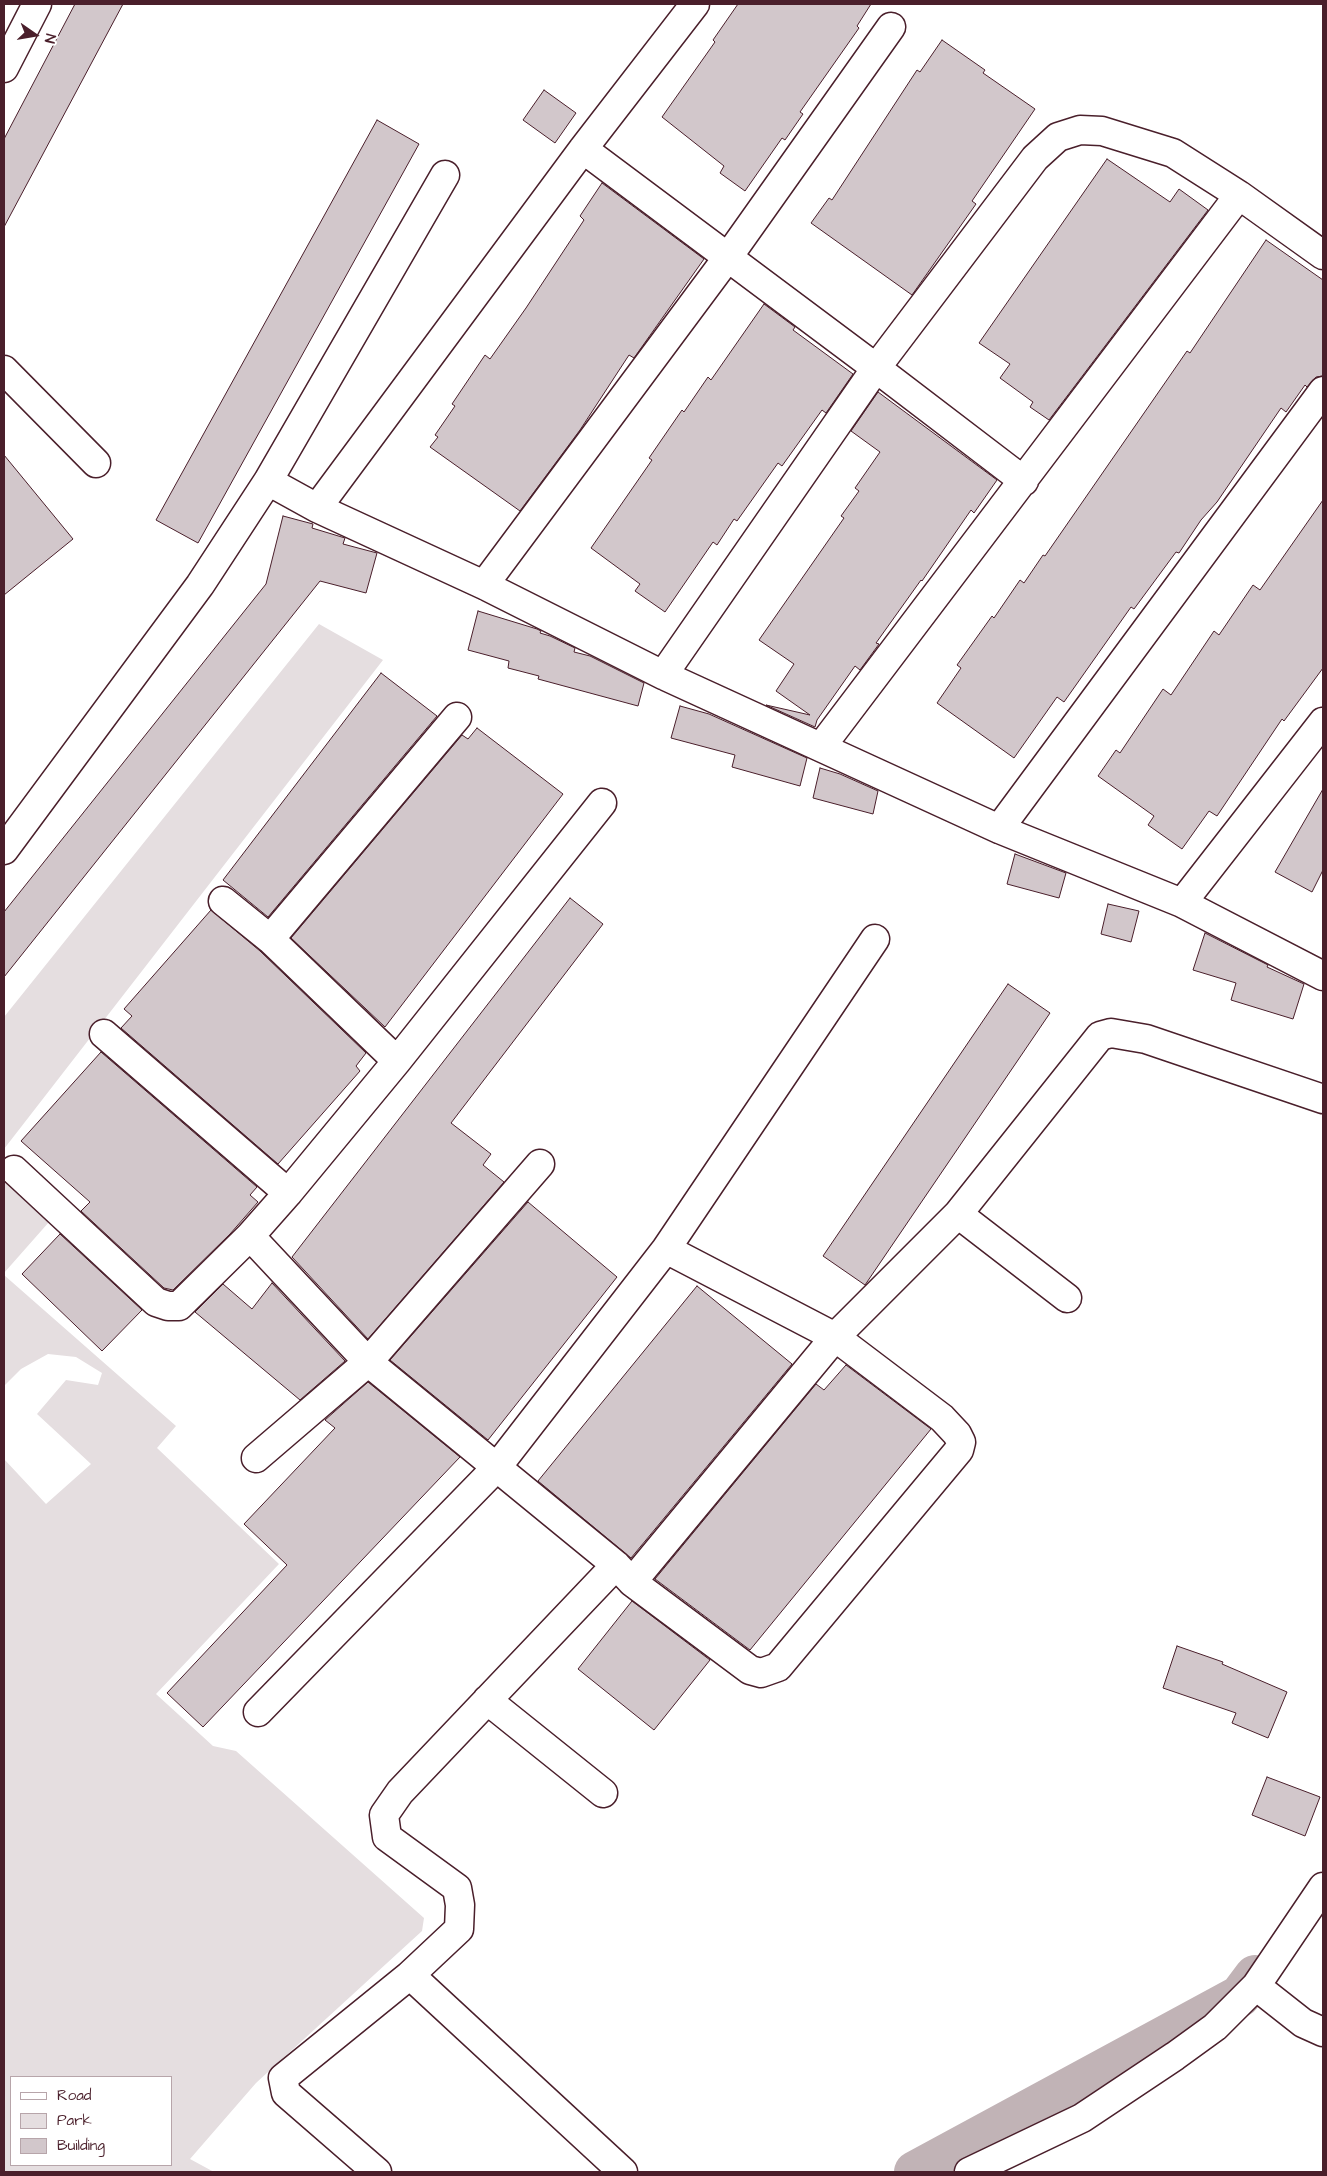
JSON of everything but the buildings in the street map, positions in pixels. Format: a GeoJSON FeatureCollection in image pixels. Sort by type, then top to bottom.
{"type":"FeatureCollection","features":[{"type":"Feature","properties":{"kind":"street"},"geometry":{"type":"LineString","coordinates":[[4,68],[37,4]]}},
{"type":"Feature","properties":{"kind":"street"},"geometry":{"type":"LineString","coordinates":[[317,508],[583,149],[695,4]]}},
{"type":"Feature","properties":{"kind":"street"},"geometry":{"type":"LineString","coordinates":[[484,585],[728,258],[891,27]]}},
{"type":"Feature","properties":{"kind":"street"},"geometry":{"type":"LineString","coordinates":[[663,675],[876,368],[1035,158],[1064,134],[1080,130],[1102,131],[1173,153],[1239,194],[1323,255]]}},
{"type":"Feature","properties":{"kind":"street"},"geometry":{"type":"LineString","coordinates":[[583,149],[1024,481]]}},
{"type":"Feature","properties":{"kind":"street"},"geometry":{"type":"LineString","coordinates":[[4,850],[200,585],[268,481],[444,175]]}},
{"type":"Feature","properties":{"kind":"street"},"geometry":{"type":"LineString","coordinates":[[821,747],[1024,481],[1239,194]]}},
{"type":"Feature","properties":{"kind":"street"},"geometry":{"type":"LineString","coordinates":[[4,370],[96,463]]}},
{"type":"Feature","properties":{"kind":"street"},"geometry":{"type":"LineString","coordinates":[[999,829],[1323,391]]}},
{"type":"Feature","properties":{"kind":"street"},"geometry":{"type":"LineString","coordinates":[[268,481],[317,508],[484,585],[663,675],[999,829],[1182,903],[1323,976]]}},
{"type":"Feature","properties":{"kind":"street"},"geometry":{"type":"LineString","coordinates":[[270,939],[457,717]]}},
{"type":"Feature","properties":{"kind":"street"},"geometry":{"type":"LineString","coordinates":[[1182,903],[1323,722]]}},
{"type":"Feature","properties":{"kind":"street"},"geometry":{"type":"LineString","coordinates":[[14,1170],[156,1302],[168,1306],[178,1306],[250,1236],[288,1193],[398,1062],[602,803]]}},
{"type":"Feature","properties":{"kind":"street"},"geometry":{"type":"LineString","coordinates":[[223,901],[270,939],[398,1062]]}},
{"type":"Feature","properties":{"kind":"street"},"geometry":{"type":"LineString","coordinates":[[258,1712],[497,1467],[666,1250],[875,940]]}},
{"type":"Feature","properties":{"kind":"street"},"geometry":{"type":"LineString","coordinates":[[377,2172],[286,2094],[283,2078],[410,1976],[459,1929],[460,1905],[457,1888],[387,1837],[384,1815],[400,1792],[487,1700],[624,1573],[836,1337],[958,1214],[1100,1036],[1111,1033],[1146,1039],[1323,1099]]}},
{"type":"Feature","properties":{"kind":"street"},"geometry":{"type":"LineString","coordinates":[[104,1034],[288,1193]]}},
{"type":"Feature","properties":{"kind":"street"},"geometry":{"type":"LineString","coordinates":[[256,1458],[368,1362],[540,1164]]}},
{"type":"Feature","properties":{"kind":"street"},"geometry":{"type":"LineString","coordinates":[[958,1214],[1067,1298]]}},
{"type":"Feature","properties":{"kind":"street"},"geometry":{"type":"LineString","coordinates":[[250,1236],[368,1362],[624,1573],[750,1670],[761,1674],[778,1666],[959,1450],[961,1442],[957,1434],[942,1418],[836,1337],[666,1250]]}},
{"type":"Feature","properties":{"kind":"street"},"geometry":{"type":"LineString","coordinates":[[487,1700],[603,1793]]}},
{"type":"Feature","properties":{"kind":"street"},"geometry":{"type":"LineString","coordinates":[[969,2172],[1089,2112],[1175,2056],[1215,2027],[1256,1986],[1323,1887]]}},
{"type":"Feature","properties":{"kind":"street"},"geometry":{"type":"LineString","coordinates":[[410,1976],[623,2172]]}},
{"type":"Feature","properties":{"kind":"street"},"geometry":{"type":"LineString","coordinates":[[1256,1986],[1303,2023],[1323,2032]]}},
{"type":"Feature","properties":{"kind":"green space"},"geometry":{"type":"Polygon","coordinates":[[[319,624],[383,660],[4,1149],[4,1017],[319,624]]]}},
{"type":"Feature","properties":{"kind":"green space"},"geometry":{"type":"Polygon","coordinates":[[[4,1169],[49,1222],[4,1273],[4,1169]]]}},
{"type":"Feature","properties":{"kind":"green space"},"geometry":{"type":"Polygon","coordinates":[[[4,1275],[176,1426],[157,1448],[279,1564],[156,1694],[213,1746],[236,1751],[424,1918],[422,1931],[256,2083],[190,2159],[214,2172],[4,2172],[4,1459],[46,1504],[91,1464],[37,1414],[66,1380],[98,1385],[102,1373],[76,1357],[48,1354],[21,1369],[4,1386],[4,1275]]]}},
{"type":"Feature","properties":{"kind":"waterway"},"geometry":{"type":"LineString","coordinates":[[915,2172],[1240,1996],[1255,1976]]}}]}
